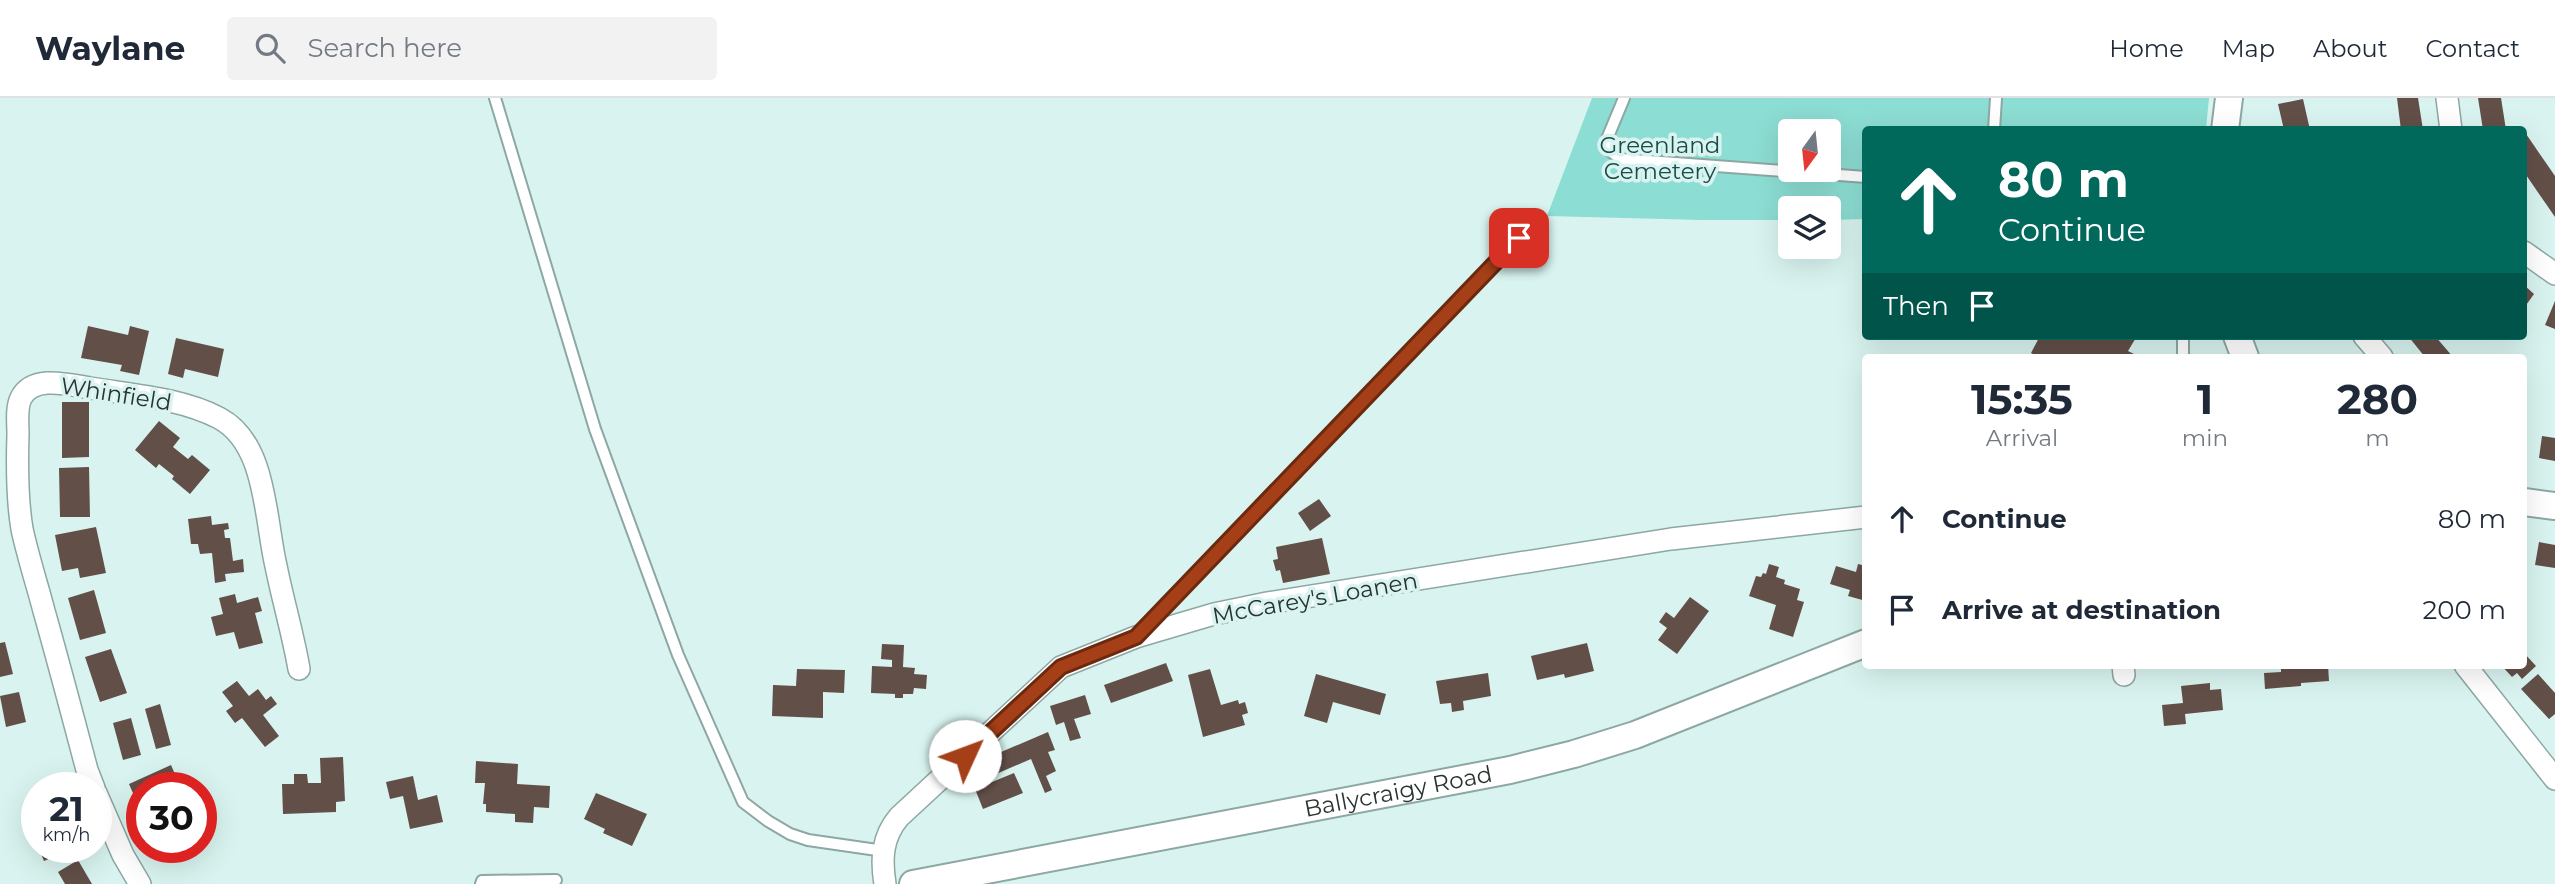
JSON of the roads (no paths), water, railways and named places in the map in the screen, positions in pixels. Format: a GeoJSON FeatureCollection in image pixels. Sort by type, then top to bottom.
{"type":"FeatureCollection","features":[{"type":"Feature","properties":{"kind":"street"},"geometry":{"type":"LineString","coordinates":[[2226,126],[2229,98]]}},
{"type":"Feature","properties":{"kind":"street"},"geometry":{"type":"LineString","coordinates":[[2447,98],[2450,126]]}},
{"type":"Feature","properties":{"kind":"street"},"geometry":{"type":"LineString","coordinates":[[2527,254],[2555,274]]}},
{"type":"Feature","properties":{"kind":"street"},"geometry":{"type":"LineString","coordinates":[[2367,340],[2379,354]]}},
{"type":"Feature","properties":{"kind":"street","name":"Whinfield"},"geometry":{"type":"LineString","coordinates":[[88,772],[22,529],[17,463],[18,409],[21,398],[30,388],[57,383],[161,400],[206,412],[237,432],[256,468],[261,485],[299,669]]}},
{"type":"Feature","properties":{"kind":"street"},"geometry":{"type":"LineString","coordinates":[[2527,502],[2555,506]]}},
{"type":"Feature","properties":{"kind":"street","name":"McCarey's Loanen"},"geometry":{"type":"LineString","coordinates":[[885,884],[884,851],[888,834],[899,817],[1061,667],[1136,637],[1214,614],[1267,603],[1671,539],[1862,517]]}},
{"type":"Feature","properties":{"kind":"street","name":"Ballycraigy Road"},"geometry":{"type":"LineString","coordinates":[[913,884],[1510,770],[1574,754],[1648,730],[1862,645]]}},
{"type":"Feature","properties":{"kind":"street"},"geometry":{"type":"LineString","coordinates":[[2468,669],[2555,779]]}},
{"type":"Feature","properties":{"kind":"street"},"geometry":{"type":"LineString","coordinates":[[112,830],[140,884]]}},
{"type":"Feature","properties":{"kind":"lane"},"geometry":{"type":"LineString","coordinates":[[495,98],[595,429],[678,655],[743,802],[790,834],[808,840],[884,851]]}},
{"type":"Feature","properties":{"kind":"lane"},"geometry":{"type":"LineString","coordinates":[[1624,98],[1607,139],[1610,151],[1621,159],[1862,177]]}},
{"type":"Feature","properties":{"kind":"lane"},"geometry":{"type":"LineString","coordinates":[[1994,126],[1996,98]]}},
{"type":"Feature","properties":{"kind":"lane"},"geometry":{"type":"LineString","coordinates":[[1136,637],[1538,218]]}},
{"type":"Feature","properties":{"kind":"lane"},"geometry":{"type":"LineString","coordinates":[[481,884],[482,881],[556,880]]}},
{"type":"Feature","properties":{"kind":"park label","name":"Greenland Cemetery"},"geometry":{"type":"Point","coordinates":[1660,158]}}]}
